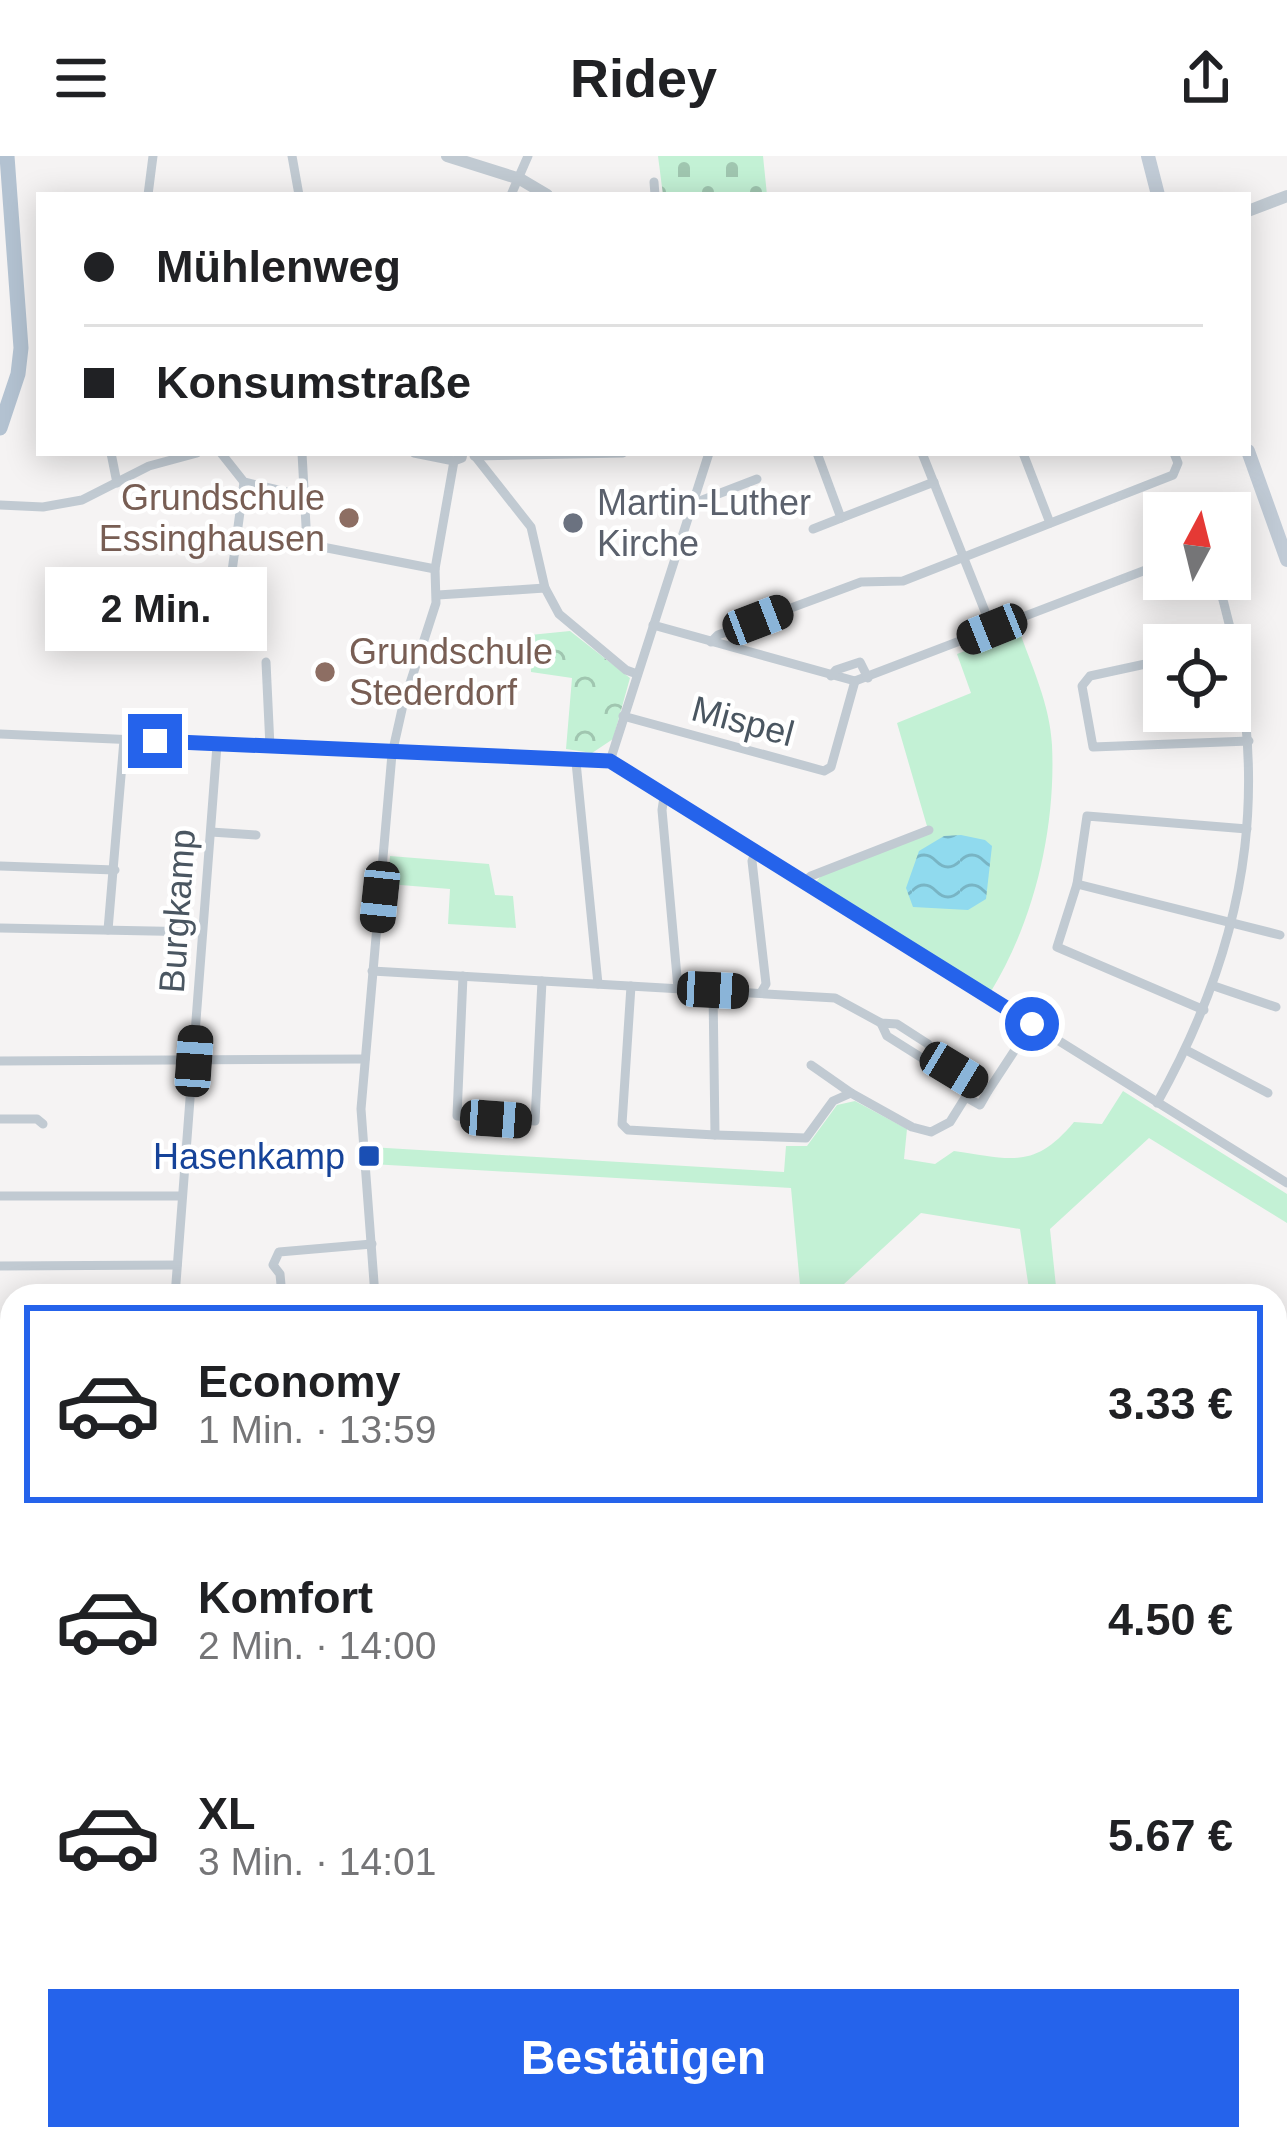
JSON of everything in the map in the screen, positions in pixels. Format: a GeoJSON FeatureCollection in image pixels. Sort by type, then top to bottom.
{"type":"FeatureCollection","features":[{"type":"Feature","properties":{"kind":"main road"},"geometry":{"type":"LineString","coordinates":[[0,428],[18,374],[21,348],[7,156]]}},
{"type":"Feature","properties":{"kind":"main road"},"geometry":{"type":"LineString","coordinates":[[1148,156],[1157,192]]}},
{"type":"Feature","properties":{"kind":"main road"},"geometry":{"type":"LineString","coordinates":[[1250,456],[1287,560]]}},
{"type":"Feature","properties":{"kind":"street"},"geometry":{"type":"LineString","coordinates":[[148,192],[153,156]]}},
{"type":"Feature","properties":{"kind":"street"},"geometry":{"type":"LineString","coordinates":[[292,156],[298,192]]}},
{"type":"Feature","properties":{"kind":"street"},"geometry":{"type":"LineString","coordinates":[[447,156],[520,179],[542,192]]}},
{"type":"Feature","properties":{"kind":"street"},"geometry":{"type":"LineString","coordinates":[[513,192],[528,156]]}},
{"type":"Feature","properties":{"kind":"street"},"geometry":{"type":"LineString","coordinates":[[654,182],[655,192]]}},
{"type":"Feature","properties":{"kind":"street"},"geometry":{"type":"LineString","coordinates":[[1251,211],[1287,196]]}},
{"type":"Feature","properties":{"kind":"street"},"geometry":{"type":"LineString","coordinates":[[112,456],[117,483]]}},
{"type":"Feature","properties":{"kind":"street"},"geometry":{"type":"LineString","coordinates":[[0,502],[54,506],[82,500],[149,466],[186,456]]}},
{"type":"Feature","properties":{"kind":"street"},"geometry":{"type":"LineString","coordinates":[[223,456],[244,482],[304,496]]}},
{"type":"Feature","properties":{"kind":"street"},"geometry":{"type":"LineString","coordinates":[[302,456],[307,544],[435,569]]}},
{"type":"Feature","properties":{"kind":"street"},"geometry":{"type":"LineString","coordinates":[[464,457],[504,456]]}},
{"type":"Feature","properties":{"kind":"street"},"geometry":{"type":"LineString","coordinates":[[610,761],[708,456]]}},
{"type":"Feature","properties":{"kind":"street"},"geometry":{"type":"LineString","coordinates":[[818,456],[842,518]]}},
{"type":"Feature","properties":{"kind":"street"},"geometry":{"type":"LineString","coordinates":[[923,456],[992,629]]}},
{"type":"Feature","properties":{"kind":"street"},"geometry":{"type":"LineString","coordinates":[[1024,456],[1050,523]]}},
{"type":"Feature","properties":{"kind":"street"},"geometry":{"type":"LineString","coordinates":[[712,641],[861,582],[903,581],[1173,475],[1175,456]]}},
{"type":"Feature","properties":{"kind":"street"},"geometry":{"type":"LineString","coordinates":[[464,457],[531,526],[545,588],[568,623],[637,674]]}},
{"type":"Feature","properties":{"kind":"street"},"geometry":{"type":"LineString","coordinates":[[374,1284],[361,1123],[392,754],[438,595],[435,569],[464,457]]}},
{"type":"Feature","properties":{"kind":"street"},"geometry":{"type":"LineString","coordinates":[[692,503],[757,478]]}},
{"type":"Feature","properties":{"kind":"street"},"geometry":{"type":"LineString","coordinates":[[226,616],[244,482]]}},
{"type":"Feature","properties":{"kind":"street"},"geometry":{"type":"LineString","coordinates":[[813,529],[934,482]]}},
{"type":"Feature","properties":{"kind":"street"},"geometry":{"type":"LineString","coordinates":[[523,589],[540,565]]}},
{"type":"Feature","properties":{"kind":"street"},"geometry":{"type":"LineString","coordinates":[[653,625],[855,681],[1143,571]]}},
{"type":"Feature","properties":{"kind":"street"},"geometry":{"type":"LineString","coordinates":[[438,595],[545,588]]}},
{"type":"Feature","properties":{"kind":"street"},"geometry":{"type":"LineString","coordinates":[[266,662],[270,747]]}},
{"type":"Feature","properties":{"kind":"street"},"geometry":{"type":"LineString","coordinates":[[831,676],[855,662],[864,665],[868,678]]}},
{"type":"Feature","properties":{"kind":"street"},"geometry":{"type":"LineString","coordinates":[[1143,665],[1090,676],[1082,686],[1093,747],[1249,741]]}},
{"type":"Feature","properties":{"kind":"street","name":"Mispel"},"geometry":{"type":"LineString","coordinates":[[623,716],[824,771],[831,767],[855,681]]}},
{"type":"Feature","properties":{"kind":"street"},"geometry":{"type":"LineString","coordinates":[[1157,1102],[1204,1010],[1233,922],[1247,829],[1247,732]]}},
{"type":"Feature","properties":{"kind":"street"},"geometry":{"type":"LineString","coordinates":[[0,734],[610,761],[1287,1183]]}},
{"type":"Feature","properties":{"kind":"street"},"geometry":{"type":"LineString","coordinates":[[108,930],[124,740]]}},
{"type":"Feature","properties":{"kind":"street","name":"Burgkamp"},"geometry":{"type":"LineString","coordinates":[[176,1284],[217,745]]}},
{"type":"Feature","properties":{"kind":"street"},"geometry":{"type":"LineString","coordinates":[[576,762],[598,984]]}},
{"type":"Feature","properties":{"kind":"street"},"geometry":{"type":"LineString","coordinates":[[664,796],[678,988]]}},
{"type":"Feature","properties":{"kind":"street"},"geometry":{"type":"LineString","coordinates":[[1204,1010],[1057,947],[1077,884],[1087,816],[1247,829]]}},
{"type":"Feature","properties":{"kind":"street"},"geometry":{"type":"LineString","coordinates":[[803,883],[929,830]]}},
{"type":"Feature","properties":{"kind":"street"},"geometry":{"type":"LineString","coordinates":[[211,832],[256,835]]}},
{"type":"Feature","properties":{"kind":"street"},"geometry":{"type":"LineString","coordinates":[[755,853],[752,861],[766,984],[762,991]]}},
{"type":"Feature","properties":{"kind":"street"},"geometry":{"type":"LineString","coordinates":[[0,866],[115,870]]}},
{"type":"Feature","properties":{"kind":"street"},"geometry":{"type":"LineString","coordinates":[[1077,884],[1280,935]]}},
{"type":"Feature","properties":{"kind":"street"},"geometry":{"type":"LineString","coordinates":[[0,928],[202,932]]}},
{"type":"Feature","properties":{"kind":"street"},"geometry":{"type":"LineString","coordinates":[[372,971],[835,998],[881,1023],[897,1024],[928,1044],[933,1057],[988,1091]]}},
{"type":"Feature","properties":{"kind":"street"},"geometry":{"type":"LineString","coordinates":[[464,976],[457,1116],[535,1121],[542,981]]}},
{"type":"Feature","properties":{"kind":"street"},"geometry":{"type":"LineString","coordinates":[[631,986],[622,1124],[628,1130],[806,1138],[833,1100],[851,1093]]}},
{"type":"Feature","properties":{"kind":"street"},"geometry":{"type":"LineString","coordinates":[[1214,986],[1276,1007]]}},
{"type":"Feature","properties":{"kind":"street"},"geometry":{"type":"LineString","coordinates":[[713,990],[716,1135]]}},
{"type":"Feature","properties":{"kind":"street"},"geometry":{"type":"LineString","coordinates":[[966,1097],[980,1105],[1032,1024]]}},
{"type":"Feature","properties":{"kind":"street"},"geometry":{"type":"LineString","coordinates":[[1186,1050],[1268,1093]]}},
{"type":"Feature","properties":{"kind":"street"},"geometry":{"type":"LineString","coordinates":[[0,1061],[365,1059]]}},
{"type":"Feature","properties":{"kind":"street"},"geometry":{"type":"LineString","coordinates":[[811,1065],[851,1093],[912,1127],[931,1132],[950,1122],[975,1082]]}},
{"type":"Feature","properties":{"kind":"street"},"geometry":{"type":"LineString","coordinates":[[0,1119],[37,1119],[43,1124]]}},
{"type":"Feature","properties":{"kind":"street"},"geometry":{"type":"LineString","coordinates":[[0,1196],[182,1196]]}},
{"type":"Feature","properties":{"kind":"street"},"geometry":{"type":"LineString","coordinates":[[281,1284],[273,1265],[280,1252],[371,1244]]}},
{"type":"Feature","properties":{"kind":"street"},"geometry":{"type":"LineString","coordinates":[[0,1266],[177,1265]]}},
{"type":"Feature","properties":{"kind":"green space"},"geometry":{"type":"Polygon","coordinates":[[[658,156],[763,156],[767,192],[663,192],[658,156]]]}},
{"type":"Feature","properties":{"kind":"green space"},"geometry":{"type":"Polygon","coordinates":[[[1019,630],[1051,730],[1050,809],[1030,905],[990,993],[815,883],[822,875],[929,833],[897,723],[971,693],[957,654],[1019,630]]]}},
{"type":"Feature","properties":{"kind":"green space"},"geometry":{"type":"Polygon","coordinates":[[[570,631],[630,678],[613,739],[592,753],[566,749],[572,678],[531,672],[530,635],[570,631]]]}},
{"type":"Feature","properties":{"kind":"green space"},"geometry":{"type":"Polygon","coordinates":[[[390,856],[489,864],[495,895],[513,896],[516,928],[448,924],[450,889],[388,884],[390,856]]]}},
{"type":"Feature","properties":{"kind":"green space"},"geometry":{"type":"Polygon","coordinates":[[[1123,1091],[1287,1194],[1287,1223],[1149,1138],[1050,1229],[1056,1284],[1028,1284],[1020,1229],[921,1213],[844,1284],[800,1284],[791,1188],[371,1164],[370,1147],[784,1172],[786,1146],[807,1146],[837,1105],[855,1101],[907,1129],[904,1159],[935,1164],[954,1151],[1020,1158],[1046,1148],[1074,1122],[1102,1124],[1123,1091]]]}},
{"type":"Feature","properties":{"kind":"water"},"geometry":{"type":"Polygon","coordinates":[[[961,835],[992,846],[986,899],[968,910],[913,907],[906,888],[919,851],[944,836],[961,835]]]}},
{"type":"Feature","properties":{"kind":"place","name":"Grundschule Essinghausen"},"geometry":{"type":"Point","coordinates":[349,518]}},
{"type":"Feature","properties":{"kind":"place","name":"Martin-Luther Kirche"},"geometry":{"type":"Point","coordinates":[573,523]}},
{"type":"Feature","properties":{"kind":"place","name":"Grundschule Stederdorf"},"geometry":{"type":"Point","coordinates":[325,672]}},
{"type":"Feature","properties":{"kind":"place","name":"Hasenkamp"},"geometry":{"type":"Point","coordinates":[369,1156]}},
{"type":"Feature","properties":{"kind":"route"},"geometry":{"type":"LineString","coordinates":[[155,741],[610,761],[1032,1024]]}}]}
